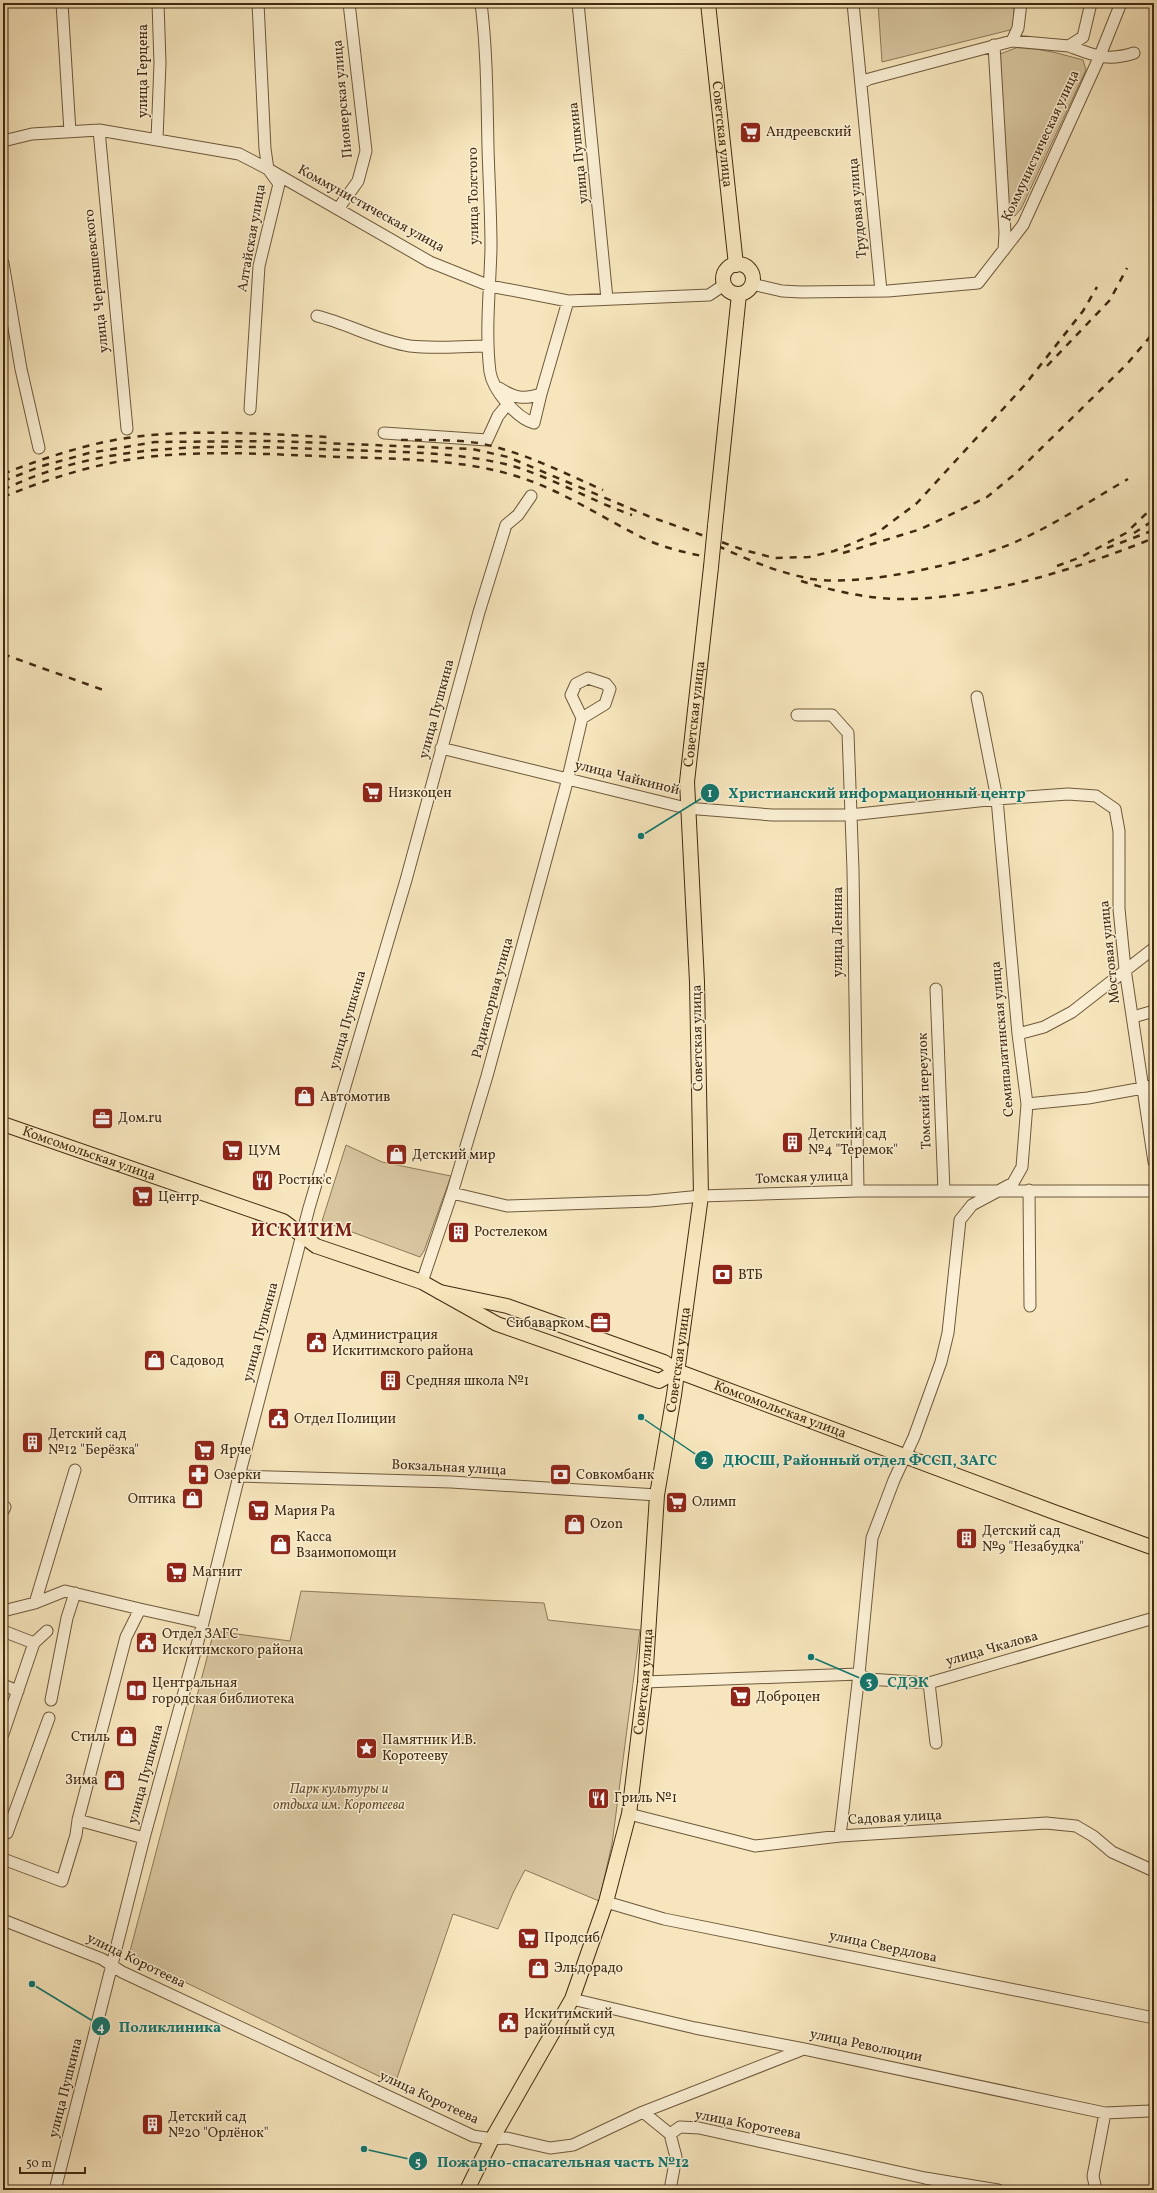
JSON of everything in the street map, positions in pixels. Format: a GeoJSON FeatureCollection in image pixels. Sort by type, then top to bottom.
{"type":"FeatureCollection","features":[{"type":"Feature","properties":{"kind":"main road","name":"Советская улица"},"geometry":{"type":"LineString","coordinates":[[708,3],[736,264]]}},
{"type":"Feature","properties":{"kind":"main road"},"geometry":{"type":"LineString","coordinates":[[736,264],[741,265],[752,274],[752,284],[747,291],[739,294],[730,292],[724,285],[725,272],[736,264]]}},
{"type":"Feature","properties":{"kind":"main road","name":"Советская улица"},"geometry":{"type":"LineString","coordinates":[[468,2190],[492,2139],[572,1999],[606,1902],[629,1814],[645,1682],[657,1495],[702,1196],[697,982],[686,808],[686,782],[711,567],[739,294]]}},
{"type":"Feature","properties":{"kind":"main road","name":"Комсомольская улица"},"geometry":{"type":"LineString","coordinates":[[3,1124],[283,1221],[316,1246],[422,1282],[498,1324],[659,1381],[677,1370]]}},
{"type":"Feature","properties":{"kind":"main road","name":"Комсомольская улица"},"geometry":{"type":"LineString","coordinates":[[440,1292],[507,1306],[664,1362],[677,1370],[905,1457],[1154,1548]]}},
{"type":"Feature","properties":{"kind":"street"},"geometry":{"type":"LineString","coordinates":[[62,3],[70,132]]}},
{"type":"Feature","properties":{"kind":"street","name":"улица Герцена"},"geometry":{"type":"LineString","coordinates":[[157,139],[160,63],[158,3]]}},
{"type":"Feature","properties":{"kind":"street","name":"Алтайская улица"},"geometry":{"type":"LineString","coordinates":[[250,409],[259,266],[279,184],[268,168],[265,149],[258,3]]}},
{"type":"Feature","properties":{"kind":"street","name":"Пионерская улица"},"geometry":{"type":"LineString","coordinates":[[338,209],[358,181],[366,151],[349,3]]}},
{"type":"Feature","properties":{"kind":"street","name":"улица Толстого"},"geometry":{"type":"LineString","coordinates":[[481,3],[488,90],[491,207],[490,286],[487,346],[490,373],[506,402],[516,413],[534,423],[541,394]]}},
{"type":"Feature","properties":{"kind":"street","name":"улица Пушкина"},"geometry":{"type":"LineString","coordinates":[[578,3],[607,300]]}},
{"type":"Feature","properties":{"kind":"street","name":"Трудовая улица"},"geometry":{"type":"LineString","coordinates":[[853,3],[881,291]]}},
{"type":"Feature","properties":{"kind":"street"},"geometry":{"type":"LineString","coordinates":[[1012,41],[1018,28],[1021,3]]}},
{"type":"Feature","properties":{"kind":"street"},"geometry":{"type":"LineString","coordinates":[[1069,46],[1083,37],[1091,3]]}},
{"type":"Feature","properties":{"kind":"street","name":"Коммунистическая улица"},"geometry":{"type":"LineString","coordinates":[[752,284],[782,291],[881,291],[978,283],[1023,225],[1099,58],[1121,3]]}},
{"type":"Feature","properties":{"kind":"street"},"geometry":{"type":"LineString","coordinates":[[861,83],[869,79],[1012,41],[1069,46],[1099,58],[1124,56],[1134,53]]}},
{"type":"Feature","properties":{"kind":"street"},"geometry":{"type":"LineString","coordinates":[[994,45],[1005,233],[1003,251]]}},
{"type":"Feature","properties":{"kind":"street","name":"Коммунистическая улица"},"geometry":{"type":"LineString","coordinates":[[3,141],[32,134],[98,130],[239,154],[268,168],[430,262],[490,286],[568,301],[709,294],[724,285]]}},
{"type":"Feature","properties":{"kind":"street","name":"улица Чернышевского"},"geometry":{"type":"LineString","coordinates":[[98,130],[127,429]]}},
{"type":"Feature","properties":{"kind":"street"},"geometry":{"type":"LineString","coordinates":[[3,263],[21,369],[39,448]]}},
{"type":"Feature","properties":{"kind":"street"},"geometry":{"type":"LineString","coordinates":[[496,386],[513,397],[530,398],[541,394],[568,301]]}},
{"type":"Feature","properties":{"kind":"street"},"geometry":{"type":"LineString","coordinates":[[318,316],[337,321],[373,336],[411,346],[487,346]]}},
{"type":"Feature","properties":{"kind":"street"},"geometry":{"type":"LineString","coordinates":[[384,433],[487,440],[498,416],[506,406],[506,402]]}},
{"type":"Feature","properties":{"kind":"street","name":"улица Пушкина"},"geometry":{"type":"LineString","coordinates":[[55,2190],[113,1967],[144,1838],[203,1623],[239,1476],[302,1236],[406,880],[479,612],[506,525],[518,515],[531,496]]}},
{"type":"Feature","properties":{"kind":"street","name":"Семипалатинская улица"},"geometry":{"type":"LineString","coordinates":[[840,1836],[859,1674],[872,1538],[914,1437],[933,1386],[948,1333],[960,1220],[972,1205],[998,1192],[1013,1182],[1022,1167],[1027,1104],[1018,1034],[997,799],[977,697]]}},
{"type":"Feature","properties":{"kind":"street","name":"улица Ленина"},"geometry":{"type":"LineString","coordinates":[[797,715],[832,715],[848,732],[853,870],[858,1191]]}},
{"type":"Feature","properties":{"kind":"street","name":"Радиаторная улица"},"geometry":{"type":"LineString","coordinates":[[422,1282],[452,1193],[487,1076],[582,718]]}},
{"type":"Feature","properties":{"kind":"street","name":"улица Чайкиной"},"geometry":{"type":"LineString","coordinates":[[441,748],[686,808],[772,815],[850,815],[997,799],[1068,794],[1096,796],[1115,808]]}},
{"type":"Feature","properties":{"kind":"street","name":"Мостовая улица"},"geometry":{"type":"LineString","coordinates":[[1115,808],[1120,831],[1119,908],[1125,969],[1133,1017],[1148,1087],[1154,1162]]}},
{"type":"Feature","properties":{"kind":"street"},"geometry":{"type":"LineString","coordinates":[[1018,1034],[1044,1027],[1072,1012],[1125,969],[1154,948]]}},
{"type":"Feature","properties":{"kind":"street","name":"Томский переулок"},"geometry":{"type":"LineString","coordinates":[[936,989],[944,1191]]}},
{"type":"Feature","properties":{"kind":"street"},"geometry":{"type":"LineString","coordinates":[[1133,1017],[1154,1011]]}},
{"type":"Feature","properties":{"kind":"street"},"geometry":{"type":"LineString","coordinates":[[1027,1104],[1088,1098],[1148,1087]]}},
{"type":"Feature","properties":{"kind":"street"},"geometry":{"type":"LineString","coordinates":[[1029,1190],[1030,1306]]}},
{"type":"Feature","properties":{"kind":"street","name":"Томская улица"},"geometry":{"type":"LineString","coordinates":[[452,1193],[507,1206],[650,1201],[702,1196],[858,1191],[998,1192],[1029,1190],[1154,1192]]}},
{"type":"Feature","properties":{"kind":"street"},"geometry":{"type":"LineString","coordinates":[[36,1603],[75,1470]]}},
{"type":"Feature","properties":{"kind":"street","name":"Вокзальная улица"},"geometry":{"type":"LineString","coordinates":[[239,1476],[451,1482],[657,1495]]}},
{"type":"Feature","properties":{"kind":"street"},"geometry":{"type":"LineString","coordinates":[[3,1611],[36,1603],[65,1591],[75,1592],[140,1609],[203,1623]]}},
{"type":"Feature","properties":{"kind":"street"},"geometry":{"type":"LineString","coordinates":[[51,1700],[67,1618],[75,1592]]}},
{"type":"Feature","properties":{"kind":"street"},"geometry":{"type":"LineString","coordinates":[[3,1859],[62,1882],[76,1835],[78,1820],[126,1637],[140,1609]]}},
{"type":"Feature","properties":{"kind":"street","name":"улица Чкалова"},"geometry":{"type":"LineString","coordinates":[[645,1682],[859,1674],[868,1679],[929,1682],[1154,1618]]}},
{"type":"Feature","properties":{"kind":"street"},"geometry":{"type":"LineString","coordinates":[[3,1631],[34,1643]]}},
{"type":"Feature","properties":{"kind":"street"},"geometry":{"type":"LineString","coordinates":[[3,1734],[34,1643],[47,1631]]}},
{"type":"Feature","properties":{"kind":"street"},"geometry":{"type":"LineString","coordinates":[[929,1682],[936,1743]]}},
{"type":"Feature","properties":{"kind":"street"},"geometry":{"type":"LineString","coordinates":[[3,1685],[18,1691]]}},
{"type":"Feature","properties":{"kind":"street"},"geometry":{"type":"LineString","coordinates":[[3,1834],[7,1833],[50,1718]]}},
{"type":"Feature","properties":{"kind":"street","name":"Садовая улица"},"geometry":{"type":"LineString","coordinates":[[629,1814],[755,1846],[840,1836],[1046,1823],[1076,1826],[1093,1836],[1112,1852],[1154,1871]]}},
{"type":"Feature","properties":{"kind":"street"},"geometry":{"type":"LineString","coordinates":[[78,1820],[144,1838]]}},
{"type":"Feature","properties":{"kind":"street","name":"улица Свердлова"},"geometry":{"type":"LineString","coordinates":[[606,1902],[664,1918],[1154,2018]]}},
{"type":"Feature","properties":{"kind":"street","name":"улица Коротеева"},"geometry":{"type":"LineString","coordinates":[[3,1920],[102,1959],[113,1967],[473,2136],[492,2139],[507,2138],[550,2148],[573,2145],[643,2112],[804,2049]]}},
{"type":"Feature","properties":{"kind":"street","name":"улица Революции"},"geometry":{"type":"LineString","coordinates":[[572,1999],[695,2028],[804,2049],[1105,2113],[1149,2111],[1154,2109]]}},
{"type":"Feature","properties":{"kind":"street"},"geometry":{"type":"LineString","coordinates":[[643,2112],[670,2134],[676,2157],[670,2190]]}},
{"type":"Feature","properties":{"kind":"street"},"geometry":{"type":"LineString","coordinates":[[1096,2190],[1094,2176],[1105,2113]]}},
{"type":"Feature","properties":{"kind":"street","name":"улица Коротеева"},"geometry":{"type":"LineString","coordinates":[[670,2134],[680,2127],[699,2128],[925,2178],[998,2190]]}},
{"type":"Feature","properties":{"kind":"green space"},"geometry":{"type":"Polygon","coordinates":[[[878,3],[1014,3],[1014,29],[882,62],[878,3]]]}},
{"type":"Feature","properties":{"kind":"green space"},"geometry":{"type":"Polygon","coordinates":[[[1021,46],[1083,60],[1086,70],[1021,209],[1015,216],[1007,213],[1000,54],[1021,46]]]}},
{"type":"Feature","properties":{"kind":"green space"},"geometry":{"type":"Polygon","coordinates":[[[346,1145],[382,1162],[451,1176],[424,1251],[420,1257],[322,1221],[346,1145]]]}},
{"type":"Feature","properties":{"kind":"green space","name":"Парк культуры и отдыха им. Коротеева"},"geometry":{"type":"Polygon","coordinates":[[[301,1591],[544,1603],[548,1620],[640,1630],[612,1844],[599,1901],[525,1870],[513,1893],[498,1929],[453,1914],[395,2084],[129,1955],[214,1631],[290,1641],[301,1591]]]}},
{"type":"Feature","properties":{"kind":"railway"},"geometry":{"type":"LineString","coordinates":[[1047,366],[1110,300],[1127,268]]}},
{"type":"Feature","properties":{"kind":"railway"},"geometry":{"type":"LineString","coordinates":[[3,481],[42,466],[89,453],[155,442],[274,441],[472,449],[508,457],[648,516],[744,550],[774,558],[809,557],[834,551],[877,533],[917,503],[1024,386],[1083,311],[1097,287]]}},
{"type":"Feature","properties":{"kind":"railway"},"geometry":{"type":"LineString","coordinates":[[843,553],[921,529],[987,497],[1015,474],[1127,364],[1154,332]]}},
{"type":"Feature","properties":{"kind":"railway"},"geometry":{"type":"LineString","coordinates":[[3,474],[75,449],[120,439],[146,436],[198,433],[250,433],[329,437]]}},
{"type":"Feature","properties":{"kind":"railway"},"geometry":{"type":"LineString","coordinates":[[401,440],[463,441],[483,444],[544,464],[603,490]]}},
{"type":"Feature","properties":{"kind":"railway"},"geometry":{"type":"LineString","coordinates":[[3,490],[44,473],[86,461],[129,453],[215,447],[387,451],[466,457],[521,468],[632,515]]}},
{"type":"Feature","properties":{"kind":"railway"},"geometry":{"type":"LineString","coordinates":[[3,497],[40,483],[98,466],[137,458],[180,454],[250,454],[384,458],[426,461],[469,465],[509,474],[527,480],[561,494],[650,541],[672,549],[702,556]]}},
{"type":"Feature","properties":{"kind":"railway"},"geometry":{"type":"LineString","coordinates":[[718,546],[764,566],[812,579],[834,581],[889,576],[948,564],[1001,548],[1049,525],[1128,479]]}},
{"type":"Feature","properties":{"kind":"railway"},"geometry":{"type":"LineString","coordinates":[[1057,566],[1081,557],[1126,533],[1154,506]]}},
{"type":"Feature","properties":{"kind":"railway"},"geometry":{"type":"LineString","coordinates":[[1134,533],[1154,520]]}},
{"type":"Feature","properties":{"kind":"railway"},"geometry":{"type":"LineString","coordinates":[[1107,548],[1154,530]]}},
{"type":"Feature","properties":{"kind":"railway"},"geometry":{"type":"LineString","coordinates":[[801,581],[828,589],[869,597],[897,599],[942,597],[1035,579],[1096,560],[1154,538]]}},
{"type":"Feature","properties":{"kind":"railway"},"geometry":{"type":"LineString","coordinates":[[3,654],[106,691]]}},
{"type":"Feature","properties":{"kind":"place","name":"Андреевский"},"geometry":{"type":"Point","coordinates":[751,132]}},
{"type":"Feature","properties":{"kind":"place","name":"Низкоцен"},"geometry":{"type":"Point","coordinates":[372,793]}},
{"type":"Feature","properties":{"kind":"place","name":"Христианский информационный центр"},"geometry":{"type":"Point","coordinates":[641,836]}},
{"type":"Feature","properties":{"kind":"place","name":"Автомотив"},"geometry":{"type":"Point","coordinates":[305,1097]}},
{"type":"Feature","properties":{"kind":"place","name":"Дом.ru"},"geometry":{"type":"Point","coordinates":[102,1118]}},
{"type":"Feature","properties":{"kind":"place","name":"Детский сад №4 \"Теремок\""},"geometry":{"type":"Point","coordinates":[793,1142]}},
{"type":"Feature","properties":{"kind":"place","name":"ЦУМ"},"geometry":{"type":"Point","coordinates":[232,1151]}},
{"type":"Feature","properties":{"kind":"place","name":"Детский мир"},"geometry":{"type":"Point","coordinates":[397,1155]}},
{"type":"Feature","properties":{"kind":"place","name":"Ростик'с"},"geometry":{"type":"Point","coordinates":[263,1180]}},
{"type":"Feature","properties":{"kind":"place","name":"Центр"},"geometry":{"type":"Point","coordinates":[142,1197]}},
{"type":"Feature","properties":{"kind":"place","name":"Ростелеком"},"geometry":{"type":"Point","coordinates":[458,1232]}},
{"type":"Feature","properties":{"kind":"place","name":"ВТБ"},"geometry":{"type":"Point","coordinates":[723,1275]}},
{"type":"Feature","properties":{"kind":"place","name":"Сибаварком"},"geometry":{"type":"Point","coordinates":[600,1323]}},
{"type":"Feature","properties":{"kind":"place","name":"Администрация Искитимского района"},"geometry":{"type":"Point","coordinates":[317,1343]}},
{"type":"Feature","properties":{"kind":"place","name":"Садовод"},"geometry":{"type":"Point","coordinates":[154,1361]}},
{"type":"Feature","properties":{"kind":"place","name":"Средняя школа №1"},"geometry":{"type":"Point","coordinates":[391,1381]}},
{"type":"Feature","properties":{"kind":"place","name":"ДЮСШ, Районный отдел ФССП, ЗАГС"},"geometry":{"type":"Point","coordinates":[641,1417]}},
{"type":"Feature","properties":{"kind":"place","name":"Отдел Полиции"},"geometry":{"type":"Point","coordinates":[278,1419]}},
{"type":"Feature","properties":{"kind":"place","name":"Детский сад №12 \"Берёзка\""},"geometry":{"type":"Point","coordinates":[32,1442]}},
{"type":"Feature","properties":{"kind":"place","name":"Ярче"},"geometry":{"type":"Point","coordinates":[205,1450]}},
{"type":"Feature","properties":{"kind":"place","name":"Озерки"},"geometry":{"type":"Point","coordinates":[198,1475]}},
{"type":"Feature","properties":{"kind":"place","name":"Совкомбанк"},"geometry":{"type":"Point","coordinates":[560,1475]}},
{"type":"Feature","properties":{"kind":"place","name":"Оптика"},"geometry":{"type":"Point","coordinates":[192,1499]}},
{"type":"Feature","properties":{"kind":"place","name":"Олимп"},"geometry":{"type":"Point","coordinates":[677,1502]}},
{"type":"Feature","properties":{"kind":"place","name":"Мария Ра"},"geometry":{"type":"Point","coordinates":[258,1511]}},
{"type":"Feature","properties":{"kind":"place","name":"Ozon"},"geometry":{"type":"Point","coordinates":[574,1524]}},
{"type":"Feature","properties":{"kind":"place","name":"Детский сад №9 \"Незабудка\""},"geometry":{"type":"Point","coordinates":[966,1539]}},
{"type":"Feature","properties":{"kind":"place","name":"Касса Взаимопомощи"},"geometry":{"type":"Point","coordinates":[281,1545]}},
{"type":"Feature","properties":{"kind":"place","name":"Магнит"},"geometry":{"type":"Point","coordinates":[176,1572]}},
{"type":"Feature","properties":{"kind":"place","name":"Отдел ЗАГС Искитимского района"},"geometry":{"type":"Point","coordinates":[147,1642]}},
{"type":"Feature","properties":{"kind":"place","name":"СДЭК"},"geometry":{"type":"Point","coordinates":[811,1657]}},
{"type":"Feature","properties":{"kind":"place","name":"Центральная городская библиотека"},"geometry":{"type":"Point","coordinates":[137,1691]}},
{"type":"Feature","properties":{"kind":"place","name":"Доброцен"},"geometry":{"type":"Point","coordinates":[741,1697]}},
{"type":"Feature","properties":{"kind":"place","name":"Стиль"},"geometry":{"type":"Point","coordinates":[126,1737]}},
{"type":"Feature","properties":{"kind":"place","name":"Памятник И.В. Коротееву"},"geometry":{"type":"Point","coordinates":[367,1748]}},
{"type":"Feature","properties":{"kind":"place","name":"Зима"},"geometry":{"type":"Point","coordinates":[114,1780]}},
{"type":"Feature","properties":{"kind":"place","name":"Гриль №1"},"geometry":{"type":"Point","coordinates":[599,1798]}},
{"type":"Feature","properties":{"kind":"place","name":"Продсиб"},"geometry":{"type":"Point","coordinates":[528,1938]}},
{"type":"Feature","properties":{"kind":"place","name":"Эльдорадо"},"geometry":{"type":"Point","coordinates":[539,1968]}},
{"type":"Feature","properties":{"kind":"place","name":"Поликлиника"},"geometry":{"type":"Point","coordinates":[32,1984]}},
{"type":"Feature","properties":{"kind":"place","name":"Искитимский районный суд"},"geometry":{"type":"Point","coordinates":[509,2022]}},
{"type":"Feature","properties":{"kind":"place","name":"Детский сад №20 \"Орлёнок\""},"geometry":{"type":"Point","coordinates":[153,2125]}},
{"type":"Feature","properties":{"kind":"place","name":"Пожарно-спасательная часть №12"},"geometry":{"type":"Point","coordinates":[364,2149]}},
{"type":"Feature","properties":{"kind":"district","name":"ИСКИТИМ"},"geometry":{"type":"Point","coordinates":[302,1231]}}]}
